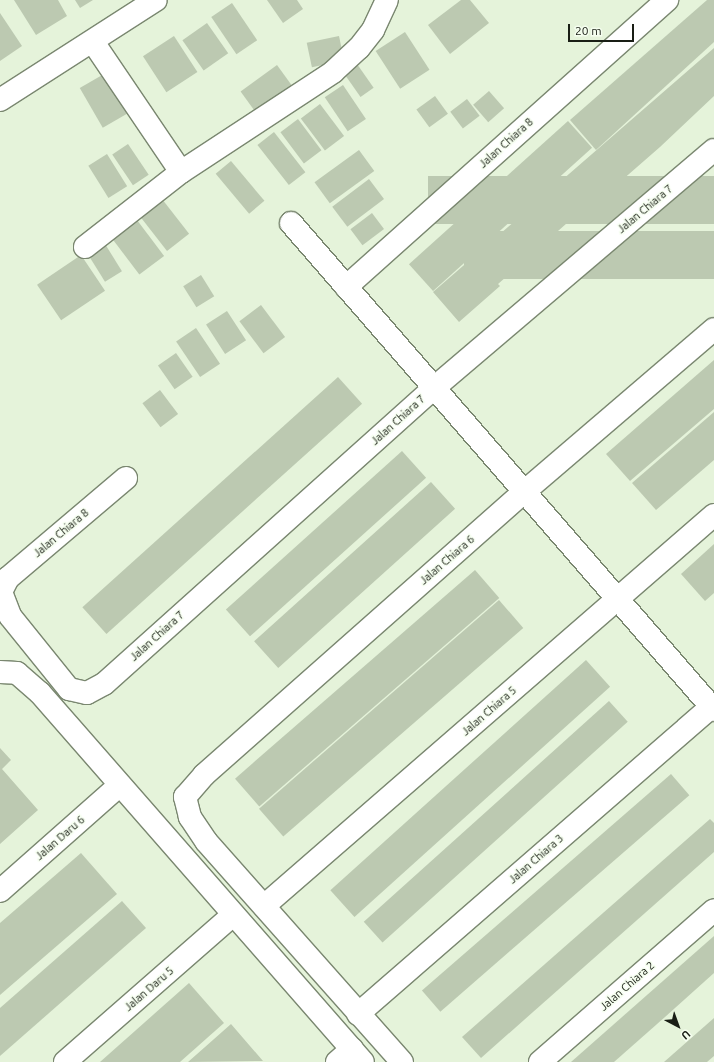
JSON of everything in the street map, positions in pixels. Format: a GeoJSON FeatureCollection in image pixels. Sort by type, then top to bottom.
{"type":"FeatureCollection","features":[{"type":"Feature","properties":{"kind":"street"},"geometry":{"type":"LineString","coordinates":[[0,100],[94,42],[156,0]]}},
{"type":"Feature","properties":{"kind":"street"},"geometry":{"type":"LineString","coordinates":[[84,247],[181,172],[333,72],[359,48],[374,30],[387,0]]}},
{"type":"Feature","properties":{"kind":"street","name":"Jalan Chiara 8"},"geometry":{"type":"LineString","coordinates":[[346,287],[667,0]]}},
{"type":"Feature","properties":{"kind":"street"},"geometry":{"type":"LineString","coordinates":[[94,42],[181,172]]}},
{"type":"Feature","properties":{"kind":"street","name":"Jalan Chiara 7"},"geometry":{"type":"LineString","coordinates":[[1,592],[10,616],[69,689],[87,693],[104,684],[434,388],[714,150]]}},
{"type":"Feature","properties":{"kind":"street"},"geometry":{"type":"LineString","coordinates":[[291,224],[617,599],[713,707]]}},
{"type":"Feature","properties":{"kind":"street","name":"Jalan Chiara 6"},"geometry":{"type":"LineString","coordinates":[[264,906],[206,841],[190,817],[185,797],[204,774],[524,492],[714,329]]}},
{"type":"Feature","properties":{"kind":"street","name":"Jalan Chiara 8"},"geometry":{"type":"LineString","coordinates":[[1,592],[8,578],[126,478]]}},
{"type":"Feature","properties":{"kind":"street","name":"Jalan Chiara 5"},"geometry":{"type":"LineString","coordinates":[[264,906],[714,515]]}},
{"type":"Feature","properties":{"kind":"street"},"geometry":{"type":"LineString","coordinates":[[0,672],[17,673],[40,693],[232,916],[351,1058]]}},
{"type":"Feature","properties":{"kind":"street","name":"Jalan Chiara 3"},"geometry":{"type":"LineString","coordinates":[[358,1014],[713,707]]}},
{"type":"Feature","properties":{"kind":"street","name":"Jalan Daru 6"},"geometry":{"type":"LineString","coordinates":[[0,891],[120,785]]}},
{"type":"Feature","properties":{"kind":"street"},"geometry":{"type":"LineString","coordinates":[[264,906],[402,1062]]}},
{"type":"Feature","properties":{"kind":"street","name":"Jalan Chiara 2"},"geometry":{"type":"LineString","coordinates":[[540,1062],[714,910]]}},
{"type":"Feature","properties":{"kind":"street","name":"Jalan Daru 5"},"geometry":{"type":"LineString","coordinates":[[65,1062],[232,916]]}},
{"type":"Feature","properties":{"kind":"building"},"geometry":{"type":"Polygon","coordinates":[[[14,0],[58,0],[67,16],[36,35],[14,0]]]}},
{"type":"Feature","properties":{"kind":"building"},"geometry":{"type":"Polygon","coordinates":[[[75,0],[93,0],[80,8],[75,0]]]}},
{"type":"Feature","properties":{"kind":"building"},"geometry":{"type":"Polygon","coordinates":[[[267,0],[297,0],[303,9],[283,23],[267,0]]]}},
{"type":"Feature","properties":{"kind":"building"},"geometry":{"type":"Polygon","coordinates":[[[461,0],[470,0],[489,23],[450,54],[428,25],[461,0]]]}},
{"type":"Feature","properties":{"kind":"building"},"geometry":{"type":"Polygon","coordinates":[[[707,0],[714,0],[714,42],[596,150],[570,120],[707,0]]]}},
{"type":"Feature","properties":{"kind":"building"},"geometry":{"type":"Polygon","coordinates":[[[232,3],[257,40],[236,54],[211,17],[232,3]]]}},
{"type":"Feature","properties":{"kind":"building"},"geometry":{"type":"Polygon","coordinates":[[[0,13],[22,46],[0,61],[0,13]]]}},
{"type":"Feature","properties":{"kind":"building"},"geometry":{"type":"Polygon","coordinates":[[[207,23],[228,53],[204,71],[182,40],[207,23]]]}},
{"type":"Feature","properties":{"kind":"building"},"geometry":{"type":"Polygon","coordinates":[[[405,32],[430,70],[400,89],[376,51],[405,32]]]}},
{"type":"Feature","properties":{"kind":"building"},"geometry":{"type":"Polygon","coordinates":[[[174,36],[197,72],[166,92],[143,56],[174,36]]]}},
{"type":"Feature","properties":{"kind":"building"},"geometry":{"type":"Polygon","coordinates":[[[339,36],[344,60],[312,67],[307,43],[339,36]]]}},
{"type":"Feature","properties":{"kind":"building"},"geometry":{"type":"Polygon","coordinates":[[[714,48],[714,96],[660,147],[621,181],[618,178],[498,284],[500,286],[459,322],[433,292],[714,48]]]}},
{"type":"Feature","properties":{"kind":"building"},"geometry":{"type":"Polygon","coordinates":[[[357,64],[374,88],[361,97],[344,73],[357,64]]]}},
{"type":"Feature","properties":{"kind":"building"},"geometry":{"type":"Polygon","coordinates":[[[277,65],[294,88],[258,115],[241,91],[277,65]]]}},
{"type":"Feature","properties":{"kind":"building"},"geometry":{"type":"Polygon","coordinates":[[[104,74],[127,114],[103,128],[80,88],[104,74]]]}},
{"type":"Feature","properties":{"kind":"building"},"geometry":{"type":"Polygon","coordinates":[[[343,85],[366,119],[348,131],[325,97],[343,85]]]}},
{"type":"Feature","properties":{"kind":"building"},"geometry":{"type":"Polygon","coordinates":[[[489,91],[504,108],[488,122],[473,105],[489,91]]]}},
{"type":"Feature","properties":{"kind":"building"},"geometry":{"type":"Polygon","coordinates":[[[435,96],[448,114],[429,127],[416,110],[435,96]]]}},
{"type":"Feature","properties":{"kind":"building"},"geometry":{"type":"Polygon","coordinates":[[[467,99],[480,116],[463,128],[450,112],[467,99]]]}},
{"type":"Feature","properties":{"kind":"building"},"geometry":{"type":"Polygon","coordinates":[[[320,104],[344,136],[325,150],[301,118],[320,104]]]}},
{"type":"Feature","properties":{"kind":"building"},"geometry":{"type":"Polygon","coordinates":[[[298,119],[321,150],[304,163],[280,132],[298,119]]]}},
{"type":"Feature","properties":{"kind":"building"},"geometry":{"type":"Polygon","coordinates":[[[568,121],[592,148],[433,291],[409,264],[568,121]]]}},
{"type":"Feature","properties":{"kind":"building"},"geometry":{"type":"Polygon","coordinates":[[[274,132],[305,172],[289,185],[257,145],[274,132]]]}},
{"type":"Feature","properties":{"kind":"building"},"geometry":{"type":"Polygon","coordinates":[[[128,144],[149,175],[133,185],[112,155],[128,144]]]}},
{"type":"Feature","properties":{"kind":"building"},"geometry":{"type":"Polygon","coordinates":[[[359,150],[374,171],[330,203],[315,182],[359,150]]]}},
{"type":"Feature","properties":{"kind":"building"},"geometry":{"type":"Polygon","coordinates":[[[107,154],[127,186],[108,198],[88,166],[107,154]]]}},
{"type":"Feature","properties":{"kind":"building"},"geometry":{"type":"Polygon","coordinates":[[[231,161],[264,201],[249,214],[216,174],[231,161]]]}},
{"type":"Feature","properties":{"kind":"building"},"geometry":{"type":"Polygon","coordinates":[[[428,176],[714,176],[714,224],[428,224],[428,176]]]}},
{"type":"Feature","properties":{"kind":"building"},"geometry":{"type":"Polygon","coordinates":[[[369,179],[384,199],[347,227],[332,207],[369,179]]]}},
{"type":"Feature","properties":{"kind":"building"},"geometry":{"type":"Polygon","coordinates":[[[162,199],[189,234],[167,251],[140,216],[162,199]]]}},
{"type":"Feature","properties":{"kind":"building"},"geometry":{"type":"Polygon","coordinates":[[[372,213],[384,229],[362,245],[350,229],[372,213]]]}},
{"type":"Feature","properties":{"kind":"building"},"geometry":{"type":"Polygon","coordinates":[[[137,220],[164,256],[139,275],[112,239],[137,220]]]}},
{"type":"Feature","properties":{"kind":"building"},"geometry":{"type":"Polygon","coordinates":[[[464,231],[714,231],[714,279],[464,279],[464,231]]]}},
{"type":"Feature","properties":{"kind":"building"},"geometry":{"type":"Polygon","coordinates":[[[105,244],[122,271],[105,282],[88,255],[105,244]]]}},
{"type":"Feature","properties":{"kind":"building"},"geometry":{"type":"Polygon","coordinates":[[[81,255],[105,291],[61,320],[37,285],[81,255]]]}},
{"type":"Feature","properties":{"kind":"building"},"geometry":{"type":"Polygon","coordinates":[[[201,275],[214,296],[196,307],[183,286],[201,275]]]}},
{"type":"Feature","properties":{"kind":"building"},"geometry":{"type":"Polygon","coordinates":[[[261,305],[285,337],[264,353],[239,321],[261,305]]]}},
{"type":"Feature","properties":{"kind":"building"},"geometry":{"type":"Polygon","coordinates":[[[227,311],[246,340],[225,354],[206,325],[227,311]]]}},
{"type":"Feature","properties":{"kind":"building"},"geometry":{"type":"Polygon","coordinates":[[[196,328],[220,364],[200,377],[176,341],[196,328]]]}},
{"type":"Feature","properties":{"kind":"building"},"geometry":{"type":"Polygon","coordinates":[[[176,353],[193,377],[175,389],[158,366],[176,353]]]}},
{"type":"Feature","properties":{"kind":"building"},"geometry":{"type":"Polygon","coordinates":[[[714,360],[714,409],[630,481],[606,454],[714,360]]]}},
{"type":"Feature","properties":{"kind":"building"},"geometry":{"type":"Polygon","coordinates":[[[338,377],[362,404],[106,634],[82,607],[338,377]]]}},
{"type":"Feature","properties":{"kind":"building"},"geometry":{"type":"Polygon","coordinates":[[[160,390],[178,414],[160,427],[142,403],[160,390]]]}},
{"type":"Feature","properties":{"kind":"building"},"geometry":{"type":"Polygon","coordinates":[[[714,412],[714,460],[656,510],[632,483],[714,412]]]}},
{"type":"Feature","properties":{"kind":"building"},"geometry":{"type":"Polygon","coordinates":[[[402,451],[426,478],[250,636],[226,610],[402,451]]]}},
{"type":"Feature","properties":{"kind":"building"},"geometry":{"type":"Polygon","coordinates":[[[431,482],[455,509],[278,668],[254,641],[431,482]]]}},
{"type":"Feature","properties":{"kind":"building"},"geometry":{"type":"Polygon","coordinates":[[[714,544],[714,593],[705,601],[681,574],[714,544]]]}},
{"type":"Feature","properties":{"kind":"building"},"geometry":{"type":"Polygon","coordinates":[[[475,570],[499,598],[259,807],[235,779],[475,570]]]}},
{"type":"Feature","properties":{"kind":"building"},"geometry":{"type":"Polygon","coordinates":[[[499,600],[523,628],[283,837],[259,809],[499,600]]]}},
{"type":"Feature","properties":{"kind":"building"},"geometry":{"type":"Polygon","coordinates":[[[586,660],[610,687],[354,917],[330,890],[586,660]]]}},
{"type":"Feature","properties":{"kind":"building"},"geometry":{"type":"Polygon","coordinates":[[[609,701],[628,722],[382,943],[364,922],[609,701]]]}},
{"type":"Feature","properties":{"kind":"building"},"geometry":{"type":"Polygon","coordinates":[[[0,748],[11,760],[2,769],[38,810],[0,844],[0,748]]]}},
{"type":"Feature","properties":{"kind":"building"},"geometry":{"type":"Polygon","coordinates":[[[671,774],[689,795],[440,1012],[422,990],[671,774]]]}},
{"type":"Feature","properties":{"kind":"building"},"geometry":{"type":"Polygon","coordinates":[[[710,819],[714,823],[714,852],[481,1058],[462,1037],[710,819]]]}},
{"type":"Feature","properties":{"kind":"building"},"geometry":{"type":"Polygon","coordinates":[[[81,853],[117,894],[0,995],[0,923],[81,853]]]}},
{"type":"Feature","properties":{"kind":"building"},"geometry":{"type":"Polygon","coordinates":[[[122,901],[146,928],[0,1056],[0,1008],[122,901]]]}},
{"type":"Feature","properties":{"kind":"building"},"geometry":{"type":"Polygon","coordinates":[[[714,936],[714,973],[614,1062],[571,1062],[714,936]]]}},
{"type":"Feature","properties":{"kind":"building"},"geometry":{"type":"Polygon","coordinates":[[[189,983],[224,1023],[180,1062],[100,1062],[189,983]]]}},
{"type":"Feature","properties":{"kind":"building"},"geometry":{"type":"Polygon","coordinates":[[[714,1018],[714,1056],[707,1062],[664,1062],[714,1018]]]}},
{"type":"Feature","properties":{"kind":"building"},"geometry":{"type":"Polygon","coordinates":[[[231,1024],[263,1061],[188,1062],[205,1047],[231,1024]]]}}]}
